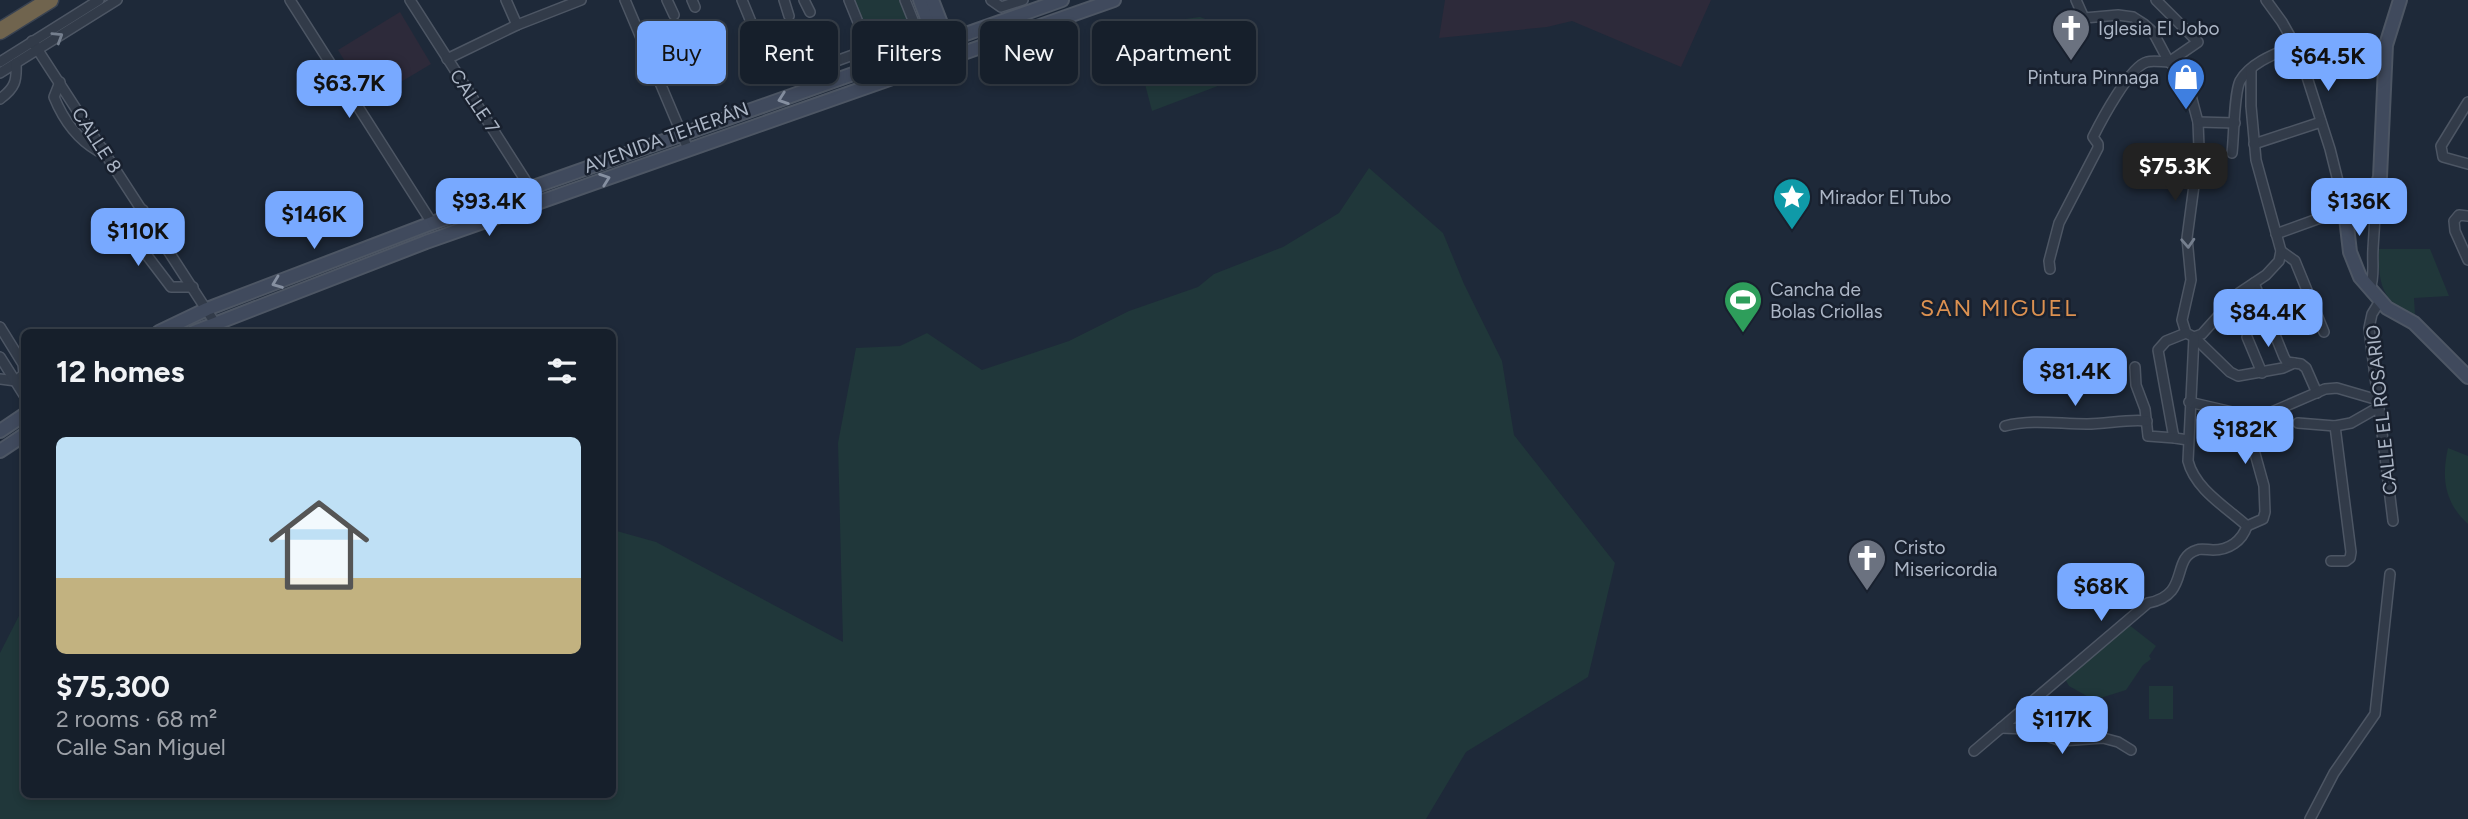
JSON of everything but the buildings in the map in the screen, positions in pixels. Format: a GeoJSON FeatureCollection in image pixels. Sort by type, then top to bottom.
{"type":"FeatureCollection","features":[{"type":"Feature","properties":{"kind":"highway"},"geometry":{"type":"LineString","coordinates":[[0,31],[50,0]]}},
{"type":"Feature","properties":{"kind":"main road"},"geometry":{"type":"LineString","coordinates":[[920,0],[931,21]]}},
{"type":"Feature","properties":{"kind":"main road"},"geometry":{"type":"LineString","coordinates":[[932,0],[937,21]]}},
{"type":"Feature","properties":{"kind":"main road","name":"AVENIDA TEHERÁN"},"geometry":{"type":"LineString","coordinates":[[966,35],[1062,0]]}},
{"type":"Feature","properties":{"kind":"main road","name":"AVENIDA TEHERÁN"},"geometry":{"type":"LineString","coordinates":[[966,52],[1114,0]]}},
{"type":"Feature","properties":{"kind":"main road"},"geometry":{"type":"LineString","coordinates":[[2400,0],[2386,45],[2380,177],[2375,192],[2345,209],[2350,252],[2360,277],[2380,301],[2414,323],[2468,377]]}},
{"type":"Feature","properties":{"kind":"main road","name":"AVENIDA TEHERÁN"},"geometry":{"type":"LineString","coordinates":[[165,329],[207,309],[432,223],[852,75]]}},
{"type":"Feature","properties":{"kind":"main road","name":"AVENIDA TEHERÁN"},"geometry":{"type":"LineString","coordinates":[[201,329],[426,242],[874,84]]}},
{"type":"Feature","properties":{"kind":"main road"},"geometry":{"type":"LineString","coordinates":[[0,431],[21,417]]}},
{"type":"Feature","properties":{"kind":"main road"},"geometry":{"type":"LineString","coordinates":[[0,452],[21,437]]}},
{"type":"Feature","properties":{"kind":"street"},"geometry":{"type":"LineString","coordinates":[[0,73],[99,0]]}},
{"type":"Feature","properties":{"kind":"street"},"geometry":{"type":"LineString","coordinates":[[0,62],[117,0]]}},
{"type":"Feature","properties":{"kind":"street"},"geometry":{"type":"LineString","coordinates":[[290,0],[432,223]]}},
{"type":"Feature","properties":{"kind":"street","name":"CALLE 7"},"geometry":{"type":"LineString","coordinates":[[410,0],[540,203]]}},
{"type":"Feature","properties":{"kind":"street"},"geometry":{"type":"LineString","coordinates":[[506,0],[517,25]]}},
{"type":"Feature","properties":{"kind":"street"},"geometry":{"type":"LineString","coordinates":[[447,60],[517,25],[581,0]]}},
{"type":"Feature","properties":{"kind":"street"},"geometry":{"type":"LineString","coordinates":[[625,0],[688,149]]}},
{"type":"Feature","properties":{"kind":"street"},"geometry":{"type":"LineString","coordinates":[[667,0],[674,15]]}},
{"type":"Feature","properties":{"kind":"street"},"geometry":{"type":"LineString","coordinates":[[784,0],[789,16]]}},
{"type":"Feature","properties":{"kind":"street"},"geometry":{"type":"LineString","coordinates":[[804,0],[810,12]]}},
{"type":"Feature","properties":{"kind":"street"},"geometry":{"type":"LineString","coordinates":[[744,1],[770,68],[782,78],[792,77],[864,51],[864,37],[849,0]]}},
{"type":"Feature","properties":{"kind":"street"},"geometry":{"type":"LineString","coordinates":[[905,0],[913,21]]}},
{"type":"Feature","properties":{"kind":"street"},"geometry":{"type":"LineString","coordinates":[[991,0],[995,4],[1007,6],[1023,0]]}},
{"type":"Feature","properties":{"kind":"street"},"geometry":{"type":"LineString","coordinates":[[2076,0],[2084,18],[2118,15],[2133,17],[2144,24],[2153,32],[2169,62],[2180,71],[2190,92],[2198,122],[2199,148],[2187,238],[2190,293],[2184,305],[2182,320],[2190,335],[2230,372],[2238,376],[2262,373],[2294,363]]}},
{"type":"Feature","properties":{"kind":"street"},"geometry":{"type":"LineString","coordinates":[[2050,269],[2049,261],[2059,223],[2098,148],[2093,137],[2135,70],[2146,62],[2169,62],[2198,42],[2155,0]]}},
{"type":"Feature","properties":{"kind":"street"},"geometry":{"type":"LineString","coordinates":[[2269,1],[2296,45],[2345,209],[2276,234]]}},
{"type":"Feature","properties":{"kind":"street","name":"CALLE 8"},"geometry":{"type":"LineString","coordinates":[[35,45],[215,323]]}},
{"type":"Feature","properties":{"kind":"street"},"geometry":{"type":"LineString","coordinates":[[2232,153],[2239,83],[2261,61],[2296,45]]}},
{"type":"Feature","properties":{"kind":"street"},"geometry":{"type":"LineString","coordinates":[[0,99],[12,91],[17,80],[16,63]]}},
{"type":"Feature","properties":{"kind":"street"},"geometry":{"type":"LineString","coordinates":[[2175,438],[2158,350],[2166,341],[2202,334],[2239,293],[2266,275],[2279,261],[2281,251],[2259,177],[2254,144],[2251,69]]}},
{"type":"Feature","properties":{"kind":"street"},"geometry":{"type":"LineString","coordinates":[[60,82],[54,97],[59,108],[86,144],[98,151],[104,149]]}},
{"type":"Feature","properties":{"kind":"street"},"geometry":{"type":"LineString","coordinates":[[2468,102],[2441,146],[2441,153],[2443,158],[2468,163]]}},
{"type":"Feature","properties":{"kind":"street"},"geometry":{"type":"LineString","coordinates":[[2198,122],[2235,124]]}},
{"type":"Feature","properties":{"kind":"street"},"geometry":{"type":"LineString","coordinates":[[2254,144],[2321,122]]}},
{"type":"Feature","properties":{"kind":"street"},"geometry":{"type":"LineString","coordinates":[[2370,289],[2373,280],[2375,192]]}},
{"type":"Feature","properties":{"kind":"street"},"geometry":{"type":"LineString","coordinates":[[143,211],[135,229],[139,245],[171,287],[193,287]]}},
{"type":"Feature","properties":{"kind":"street"},"geometry":{"type":"LineString","coordinates":[[2464,216],[2454,221],[2455,231],[2468,260]]}},
{"type":"Feature","properties":{"kind":"street"},"geometry":{"type":"LineString","coordinates":[[2281,251],[2295,261],[2323,332]]}},
{"type":"Feature","properties":{"kind":"street"},"geometry":{"type":"LineString","coordinates":[[2254,283],[2284,358],[2287,362],[2301,364],[2306,368],[2317,393]]}},
{"type":"Feature","properties":{"kind":"street","name":"CALLE EL ROSARIO"},"geometry":{"type":"LineString","coordinates":[[2380,301],[2372,314],[2369,328],[2393,521]]}},
{"type":"Feature","properties":{"kind":"street"},"geometry":{"type":"LineString","coordinates":[[0,327],[21,364]]}},
{"type":"Feature","properties":{"kind":"street"},"geometry":{"type":"LineString","coordinates":[[2190,335],[2188,461],[2191,473],[2211,495],[2247,526]]}},
{"type":"Feature","properties":{"kind":"street"},"geometry":{"type":"LineString","coordinates":[[2247,337],[2262,373]]}},
{"type":"Feature","properties":{"kind":"street"},"geometry":{"type":"LineString","coordinates":[[0,356],[21,390]]}},
{"type":"Feature","properties":{"kind":"street"},"geometry":{"type":"LineString","coordinates":[[2134,367],[2148,436],[2189,440]]}},
{"type":"Feature","properties":{"kind":"street"},"geometry":{"type":"LineString","coordinates":[[0,379],[16,381],[21,377]]}},
{"type":"Feature","properties":{"kind":"street"},"geometry":{"type":"LineString","coordinates":[[2189,402],[2250,418],[2261,417],[2337,387],[2378,404]]}},
{"type":"Feature","properties":{"kind":"street"},"geometry":{"type":"LineString","coordinates":[[2298,423],[2335,426],[2351,423],[2378,404]]}},
{"type":"Feature","properties":{"kind":"street"},"geometry":{"type":"LineString","coordinates":[[1974,751],[2148,603],[2160,600],[2174,590],[2180,566],[2190,554],[2197,550],[2214,550],[2231,545],[2244,535],[2247,526],[2263,519],[2264,486],[2254,450],[2260,435],[2261,417]]}},
{"type":"Feature","properties":{"kind":"street"},"geometry":{"type":"LineString","coordinates":[[2005,426],[2030,421],[2087,424],[2132,419],[2147,421]]}},
{"type":"Feature","properties":{"kind":"street"},"geometry":{"type":"LineString","coordinates":[[2331,561],[2346,561],[2351,552],[2335,426]]}},
{"type":"Feature","properties":{"kind":"street"},"geometry":{"type":"LineString","coordinates":[[2310,819],[2334,773],[2375,714],[2390,574]]}},
{"type":"Feature","properties":{"kind":"street"},"geometry":{"type":"LineString","coordinates":[[2001,728],[2028,729],[2061,741],[2103,738],[2118,742],[2131,750]]}},
{"type":"Feature","properties":{"kind":"shaded area"},"geometry":{"type":"Polygon","coordinates":[[[1445,0],[1711,0],[1681,67],[1572,21],[1547,27],[1439,38],[1445,0]]]}},
{"type":"Feature","properties":{"kind":"shaded area"},"geometry":{"type":"Polygon","coordinates":[[[400,12],[431,64],[369,101],[338,50],[400,12]]]}},
{"type":"Feature","properties":{"kind":"green space"},"geometry":{"type":"Polygon","coordinates":[[[854,0],[900,0],[908,21],[863,21],[854,0]]]}},
{"type":"Feature","properties":{"kind":"green space"},"geometry":{"type":"Polygon","coordinates":[[[1200,17],[1210,21],[1170,21],[1200,17]]]}},
{"type":"Feature","properties":{"kind":"green space"},"geometry":{"type":"Polygon","coordinates":[[[1145,84],[1223,84],[1152,111],[1145,84]]]}},
{"type":"Feature","properties":{"kind":"green space"},"geometry":{"type":"Polygon","coordinates":[[[1369,168],[1443,233],[1464,284],[1502,361],[1514,435],[1615,563],[1588,677],[1466,752],[1426,819],[0,819],[0,653],[21,612],[21,798],[616,798],[616,531],[656,542],[843,642],[838,443],[856,348],[900,346],[927,333],[982,370],[1069,341],[1129,311],[1198,287],[1214,274],[1283,247],[1339,213],[1369,168]]]}},
{"type":"Feature","properties":{"kind":"green space"},"geometry":{"type":"Polygon","coordinates":[[[2379,249],[2430,249],[2449,296],[2414,298],[2415,315],[2395,304],[2388,298],[2381,281],[2379,249]]]}},
{"type":"Feature","properties":{"kind":"green space"},"geometry":{"type":"Polygon","coordinates":[[[2448,448],[2468,456],[2468,524],[2454,508],[2447,490],[2445,470],[2448,448]]]}},
{"type":"Feature","properties":{"kind":"green space"},"geometry":{"type":"Polygon","coordinates":[[[2128,624],[2156,646],[2149,656],[2151,659],[2143,665],[2126,690],[2094,700],[2069,686],[2063,675],[2128,624]]]}},
{"type":"Feature","properties":{"kind":"green space"},"geometry":{"type":"Polygon","coordinates":[[[2149,686],[2173,686],[2173,719],[2149,719],[2149,686]]]}},
{"type":"Feature","properties":{"kind":"place","name":"Iglesia El Jobo"},"geometry":{"type":"Point","coordinates":[2071,62]}},
{"type":"Feature","properties":{"kind":"place","name":"Pintura Pinnaga"},"geometry":{"type":"Point","coordinates":[2186,111]}},
{"type":"Feature","properties":{"kind":"place","name":"Mirador El Tubo"},"geometry":{"type":"Point","coordinates":[1792,231]}},
{"type":"Feature","properties":{"kind":"place","name":"Cancha de Bolas Criollas"},"geometry":{"type":"Point","coordinates":[1743,334]}},
{"type":"Feature","properties":{"kind":"place","name":"Cristo Misericordia"},"geometry":{"type":"Point","coordinates":[1867,592]}},
{"type":"Feature","properties":{"kind":"district","name":"SAN MIGUEL"},"geometry":{"type":"Point","coordinates":[1999,308]}}]}
